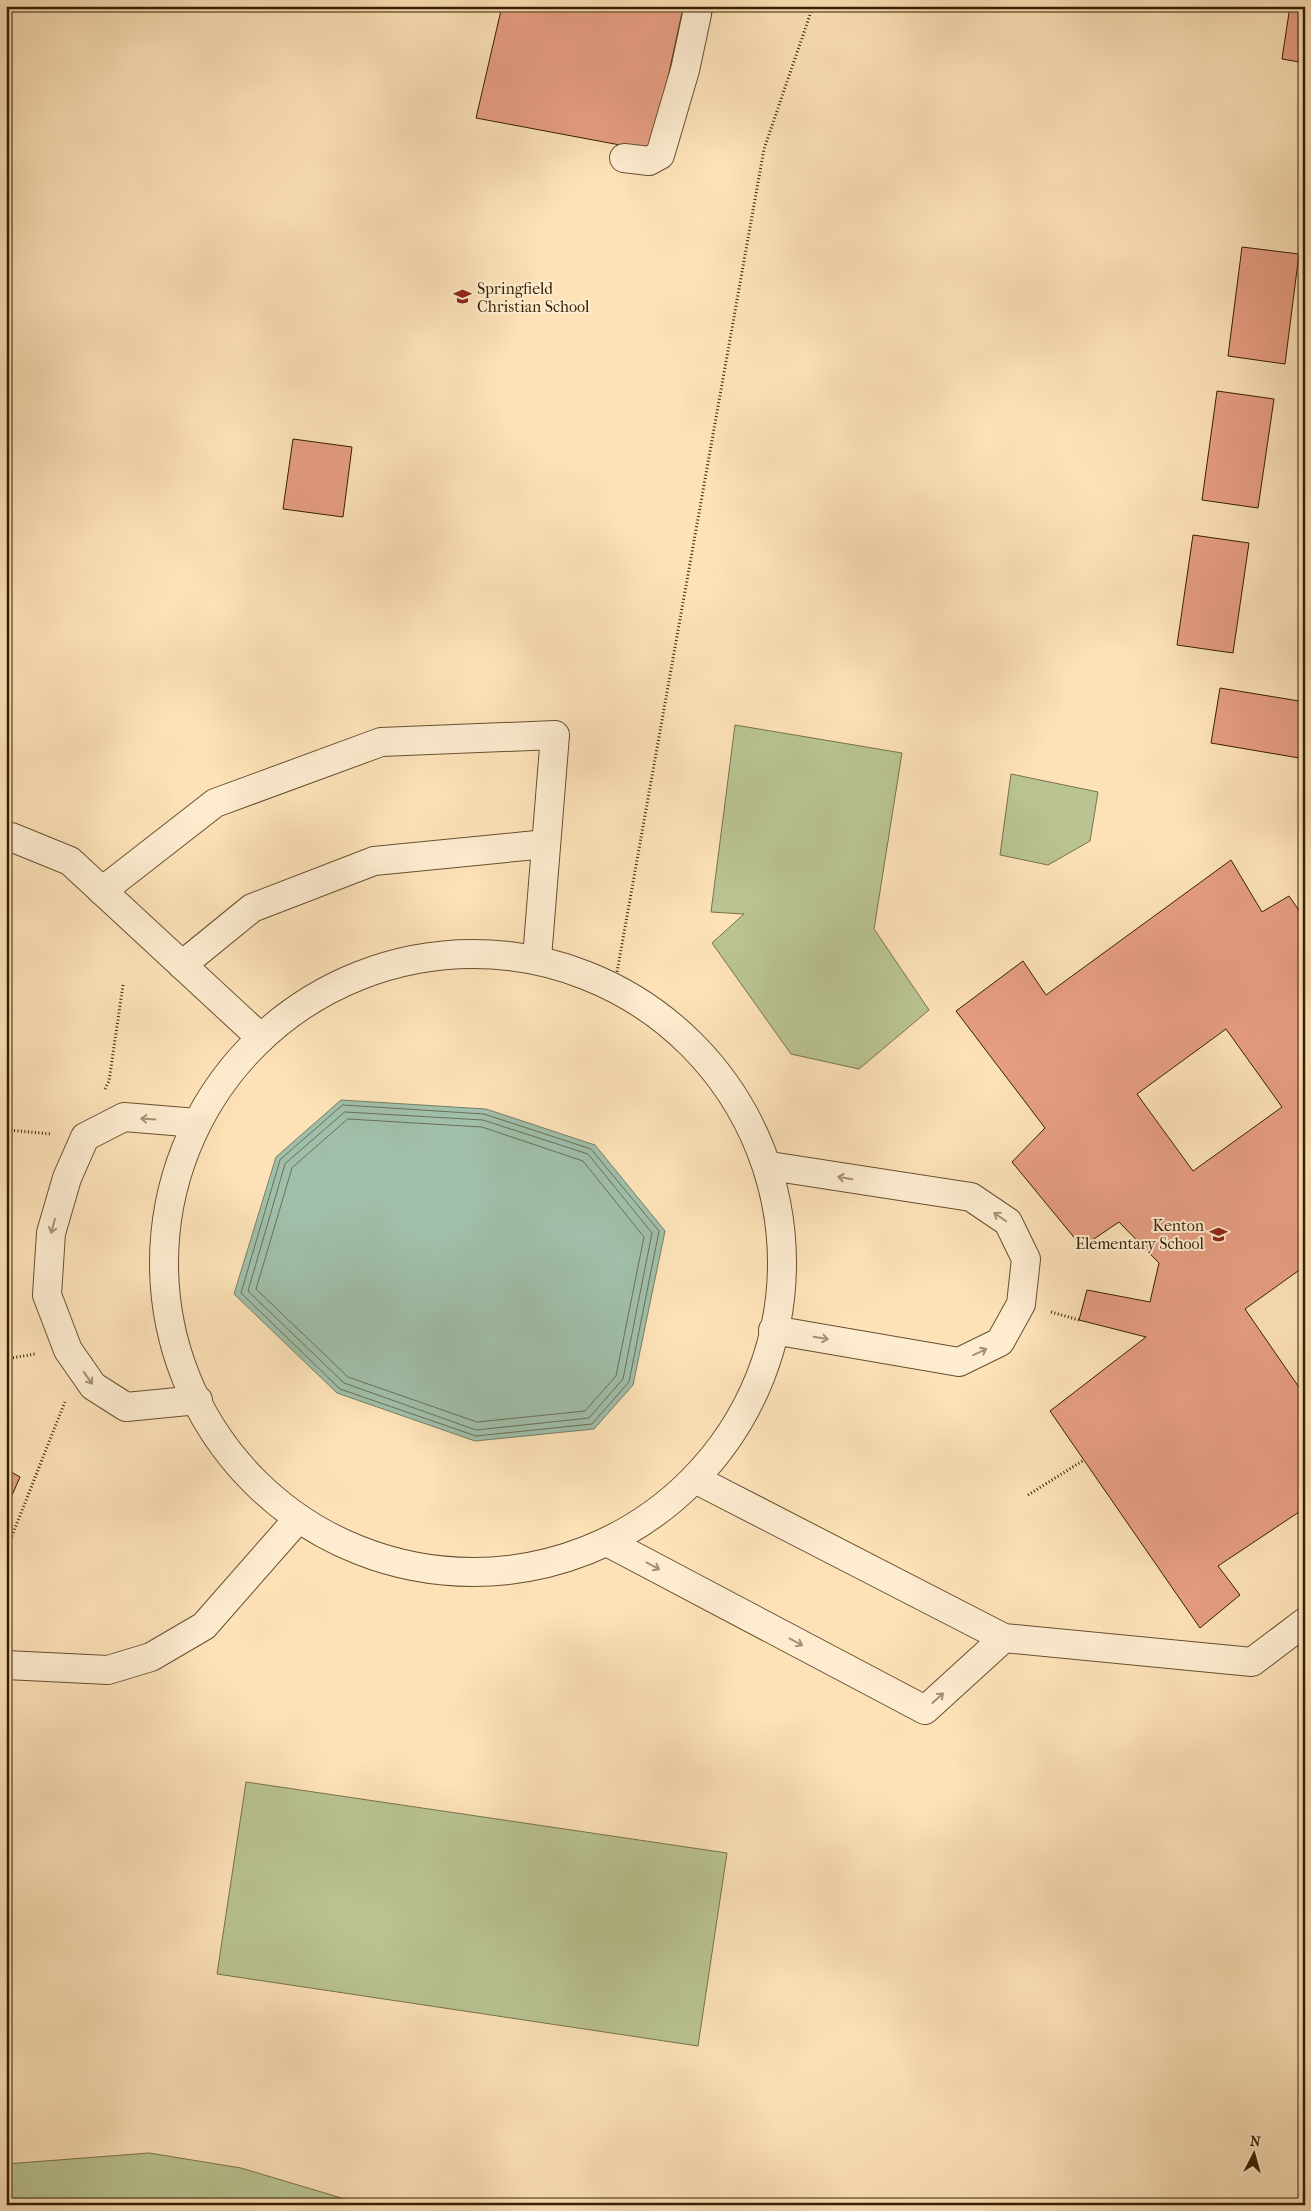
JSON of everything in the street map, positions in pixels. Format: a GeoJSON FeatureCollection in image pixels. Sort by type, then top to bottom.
{"type":"FeatureCollection","features":[{"type":"Feature","properties":{"kind":"street"},"geometry":{"type":"LineString","coordinates":[[624,158],[648,161],[660,155],[685,70],[698,14]]}},
{"type":"Feature","properties":{"kind":"street"},"geometry":{"type":"LineString","coordinates":[[102,891],[215,804],[381,742],[555,735],[537,958]]}},
{"type":"Feature","properties":{"kind":"street"},"geometry":{"type":"LineString","coordinates":[[6,837],[11,837],[70,861],[260,1038]]}},
{"type":"Feature","properties":{"kind":"street"},"geometry":{"type":"LineString","coordinates":[[182,965],[252,908],[374,861],[546,844]]}},
{"type":"Feature","properties":{"kind":"street"},"geometry":{"type":"LineString","coordinates":[[429,954],[537,958],[614,989],[638,998],[719,1071],[770,1166],[785,1274],[763,1379],[697,1480],[609,1543],[505,1572],[406,1565],[396,1564],[297,1520],[225,1452],[175,1356],[161,1249],[184,1143],[242,1052],[326,988],[429,954]]}},
{"type":"Feature","properties":{"kind":"street"},"geometry":{"type":"LineString","coordinates":[[197,1123],[124,1118],[85,1137],[67,1178],[51,1233],[46,1295],[68,1350],[94,1386],[126,1407],[198,1400]]}},
{"type":"Feature","properties":{"kind":"street"},"geometry":{"type":"LineString","coordinates":[[770,1166],[971,1197],[1008,1222],[1026,1259],[1021,1304],[1000,1342],[959,1362],[773,1330]]}},
{"type":"Feature","properties":{"kind":"street"},"geometry":{"type":"LineString","coordinates":[[697,1480],[1004,1638],[1252,1662],[1305,1622]]}},
{"type":"Feature","properties":{"kind":"street"},"geometry":{"type":"LineString","coordinates":[[6,1665],[108,1670],[151,1657],[204,1626],[297,1520]]}},
{"type":"Feature","properties":{"kind":"street"},"geometry":{"type":"LineString","coordinates":[[609,1543],[925,1710],[1004,1638]]}},
{"type":"Feature","properties":{"kind":"path"},"geometry":{"type":"LineString","coordinates":[[614,989],[764,149],[813,6]]}},
{"type":"Feature","properties":{"kind":"path"},"geometry":{"type":"LineString","coordinates":[[7,1130],[85,1137],[108,1081],[123,985]]}},
{"type":"Feature","properties":{"kind":"path"},"geometry":{"type":"LineString","coordinates":[[6,1538],[11,1538],[65,1402],[94,1386]]}},
{"type":"Feature","properties":{"kind":"path"},"geometry":{"type":"LineString","coordinates":[[1028,1495],[1084,1460]]}},
{"type":"Feature","properties":{"kind":"shaded area"},"geometry":{"type":"Polygon","coordinates":[[[735,725],[902,753],[874,929],[929,1010],[859,1069],[791,1054],[712,943],[744,914],[711,912],[735,725]]]}},
{"type":"Feature","properties":{"kind":"shaded area"},"geometry":{"type":"Polygon","coordinates":[[[1011,774],[1098,792],[1090,841],[1048,865],[1000,855],[1011,774]]]}},
{"type":"Feature","properties":{"kind":"shaded area"},"geometry":{"type":"Polygon","coordinates":[[[246,1782],[727,1853],[698,2046],[217,1974],[246,1782]]]}},
{"type":"Feature","properties":{"kind":"shaded area"},"geometry":{"type":"Polygon","coordinates":[[[149,2153],[241,2168],[365,2205],[6,2205],[6,2164],[149,2153]]]}},
{"type":"Feature","properties":{"kind":"water"},"geometry":{"type":"Polygon","coordinates":[[[341,1100],[486,1109],[595,1145],[665,1231],[633,1385],[594,1429],[475,1441],[337,1393],[234,1294],[276,1157],[341,1100]]]}},
{"type":"Feature","properties":{"kind":"building"},"geometry":{"type":"Polygon","coordinates":[[[502,6],[714,6],[711,16],[682,13],[652,151],[476,118],[502,6]]]}},
{"type":"Feature","properties":{"kind":"building"},"geometry":{"type":"Polygon","coordinates":[[[1290,6],[1305,6],[1305,63],[1282,59],[1290,6]]]}},
{"type":"Feature","properties":{"kind":"building"},"geometry":{"type":"Polygon","coordinates":[[[1242,247],[1299,254],[1285,364],[1228,356],[1242,247]]]}},
{"type":"Feature","properties":{"kind":"building"},"geometry":{"type":"Polygon","coordinates":[[[1217,391],[1274,399],[1258,508],[1202,500],[1217,391]]]}},
{"type":"Feature","properties":{"kind":"building"},"geometry":{"type":"Polygon","coordinates":[[[293,439],[352,447],[343,517],[283,509],[293,439]]]}},
{"type":"Feature","properties":{"kind":"building"},"geometry":{"type":"Polygon","coordinates":[[[1193,535],[1249,543],[1233,653],[1177,645],[1193,535]]]}},
{"type":"Feature","properties":{"kind":"building"},"geometry":{"type":"Polygon","coordinates":[[[1220,688],[1305,702],[1305,759],[1211,743],[1220,688]]]}},
{"type":"Feature","properties":{"kind":"building","name":"Kenton Elementary School"},"geometry":{"type":"Polygon","coordinates":[[[1231,860],[1262,912],[1289,896],[1305,919],[1305,1266],[1245,1309],[1305,1396],[1305,1508],[1218,1566],[1240,1595],[1200,1628],[1050,1411],[1146,1337],[1079,1320],[1087,1290],[1150,1302],[1159,1263],[1119,1222],[1082,1247],[1012,1162],[1045,1128],[956,1011],[1023,961],[1046,995],[1231,860]],[[1226,1029],[1137,1094],[1193,1171],[1282,1107],[1226,1029]]]}},
{"type":"Feature","properties":{"kind":"building"},"geometry":{"type":"Polygon","coordinates":[[[6,1469],[20,1477],[6,1509],[6,1469]]]}},
{"type":"Feature","properties":{"kind":"place","name":"Springfield Christian School"},"geometry":{"type":"Point","coordinates":[463,297]}},
{"type":"Feature","properties":{"kind":"place","name":"Kenton Elementary School"},"geometry":{"type":"Point","coordinates":[1218,1234]}}]}
